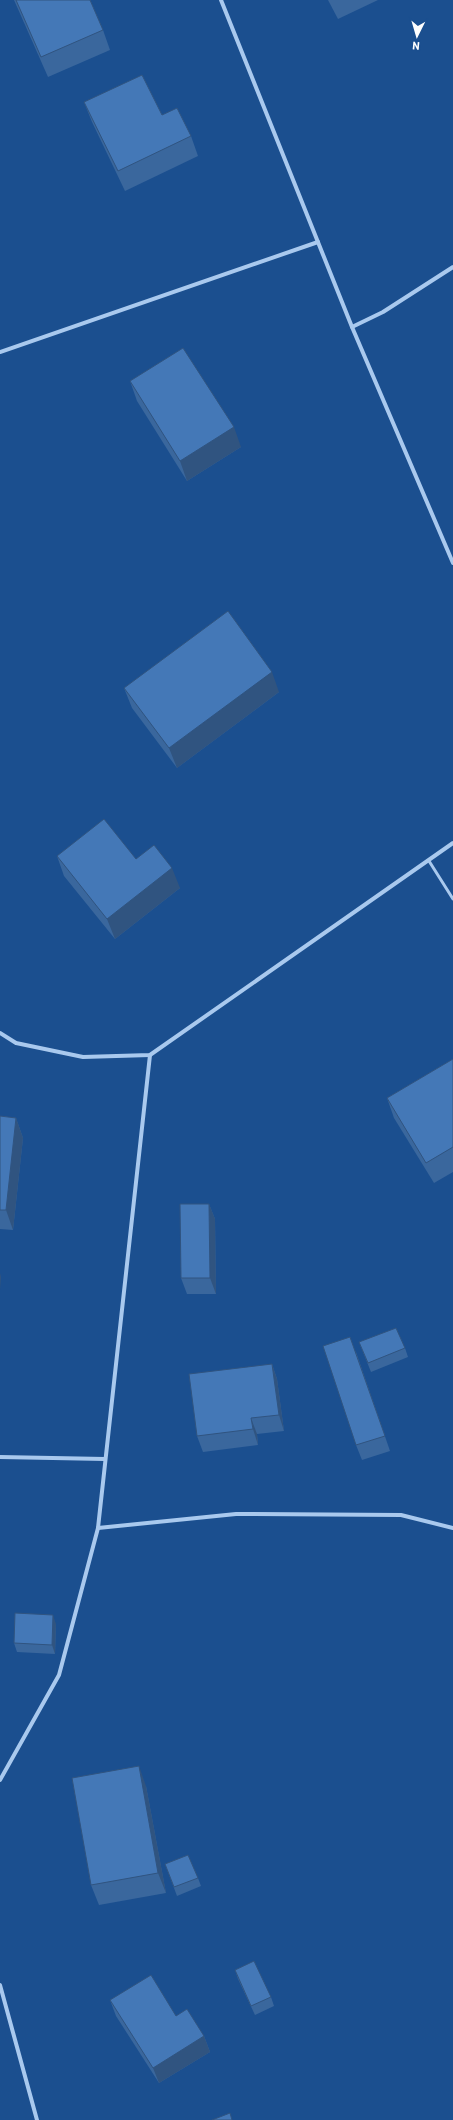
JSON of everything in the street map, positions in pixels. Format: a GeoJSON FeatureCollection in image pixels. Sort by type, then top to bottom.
{"type":"FeatureCollection","features":[{"type":"Feature","properties":{"kind":"street"},"geometry":{"type":"LineString","coordinates":[[221,0],[352,327],[453,562]]}},
{"type":"Feature","properties":{"kind":"street"},"geometry":{"type":"LineString","coordinates":[[0,352],[318,242]]}},
{"type":"Feature","properties":{"kind":"street"},"geometry":{"type":"LineString","coordinates":[[352,327],[383,312],[453,267]]}},
{"type":"Feature","properties":{"kind":"street"},"geometry":{"type":"LineString","coordinates":[[0,1033],[16,1043],[83,1057],[150,1055],[453,844]]}},
{"type":"Feature","properties":{"kind":"street"},"geometry":{"type":"LineString","coordinates":[[0,1780],[59,1675],[98,1528],[150,1055]]}},
{"type":"Feature","properties":{"kind":"street"},"geometry":{"type":"LineString","coordinates":[[0,1457],[105,1459]]}},
{"type":"Feature","properties":{"kind":"street"},"geometry":{"type":"LineString","coordinates":[[98,1528],[236,1514],[401,1515],[453,1528]]}},
{"type":"Feature","properties":{"kind":"street"},"geometry":{"type":"LineString","coordinates":[[0,1985],[37,2120]]}},
{"type":"Feature","properties":{"kind":"lane"},"geometry":{"type":"LineString","coordinates":[[429,861],[453,899]]}},
{"type":"Feature","properties":{"kind":"building"},"geometry":{"type":"Polygon","coordinates":[[[16,0],[90,0],[103,30],[41,57],[16,0]]]}},
{"type":"Feature","properties":{"kind":"building"},"geometry":{"type":"Polygon","coordinates":[[[142,75],[162,115],[177,108],[191,136],[118,171],[84,102],[142,75]]]}},
{"type":"Feature","properties":{"kind":"building"},"geometry":{"type":"Polygon","coordinates":[[[183,348],[234,427],[180,461],[130,381],[183,348]]]}},
{"type":"Feature","properties":{"kind":"building"},"geometry":{"type":"Polygon","coordinates":[[[228,611],[272,672],[169,748],[124,688],[228,611]]]}},
{"type":"Feature","properties":{"kind":"building"},"geometry":{"type":"Polygon","coordinates":[[[104,819],[136,859],[154,845],[172,868],[107,919],[57,856],[104,819]]]}},
{"type":"Feature","properties":{"kind":"building"},"geometry":{"type":"Polygon","coordinates":[[[453,1059],[453,1147],[426,1163],[387,1098],[453,1059]]]}},
{"type":"Feature","properties":{"kind":"building"},"geometry":{"type":"Polygon","coordinates":[[[0,1116],[16,1118],[6,1210],[0,1210],[0,1116]]]}},
{"type":"Feature","properties":{"kind":"building"},"geometry":{"type":"Polygon","coordinates":[[[180,1204],[209,1204],[210,1278],[181,1278],[180,1204]]]}},
{"type":"Feature","properties":{"kind":"building"},"geometry":{"type":"Polygon","coordinates":[[[396,1328],[405,1348],[368,1363],[359,1342],[396,1328]]]}},
{"type":"Feature","properties":{"kind":"building"},"geometry":{"type":"Polygon","coordinates":[[[350,1337],[385,1436],[356,1445],[323,1346],[350,1337]]]}},
{"type":"Feature","properties":{"kind":"building"},"geometry":{"type":"Polygon","coordinates":[[[272,1364],[279,1415],[251,1418],[253,1429],[197,1436],[189,1374],[272,1364]]]}},
{"type":"Feature","properties":{"kind":"building"},"geometry":{"type":"Polygon","coordinates":[[[15,1613],[53,1615],[52,1645],[14,1643],[15,1613]]]}},
{"type":"Feature","properties":{"kind":"building"},"geometry":{"type":"Polygon","coordinates":[[[139,1766],[158,1873],[91,1885],[72,1778],[139,1766]]]}},
{"type":"Feature","properties":{"kind":"building"},"geometry":{"type":"Polygon","coordinates":[[[188,1855],[198,1878],[174,1887],[165,1864],[188,1855]]]}},
{"type":"Feature","properties":{"kind":"building"},"geometry":{"type":"Polygon","coordinates":[[[254,1961],[271,1997],[251,2006],[235,1970],[254,1961]]]}},
{"type":"Feature","properties":{"kind":"building"},"geometry":{"type":"Polygon","coordinates":[[[151,1975],[176,2016],[187,2009],[204,2036],[153,2068],[110,2000],[151,1975]]]}},
{"type":"Feature","properties":{"kind":"building"},"geometry":{"type":"Polygon","coordinates":[[[230,2113],[232,2120],[212,2120],[230,2113]]]}}]}
